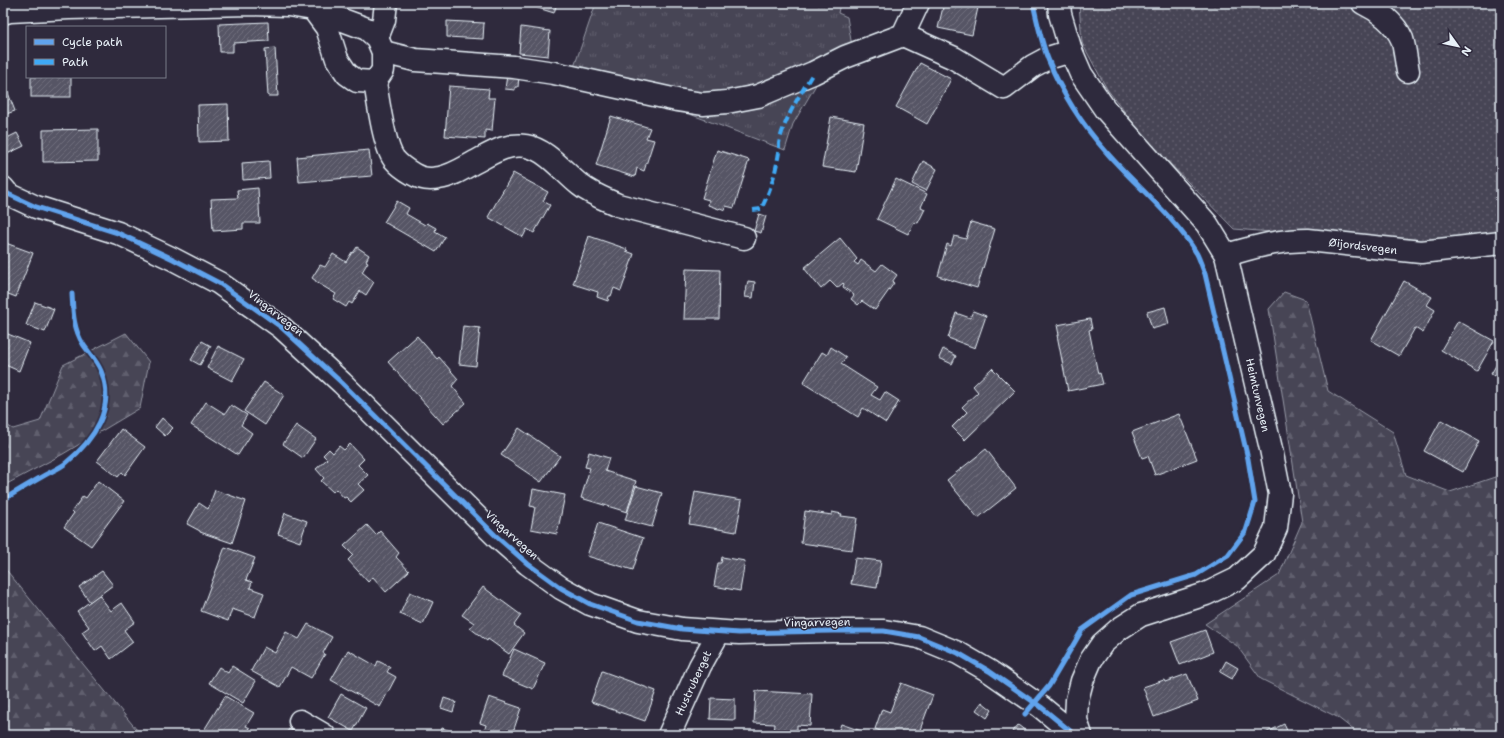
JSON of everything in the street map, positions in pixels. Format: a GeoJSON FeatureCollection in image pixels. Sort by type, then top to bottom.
{"type":"FeatureCollection","features":[{"type":"Feature","properties":{"kind":"street"},"geometry":{"type":"LineString","coordinates":[[386,3],[380,45],[383,70],[375,82],[387,144],[393,158],[404,170],[430,180],[455,172],[498,149],[511,145],[525,146],[536,149],[546,156],[580,186],[618,205],[744,238]]}},
{"type":"Feature","properties":{"kind":"street"},"geometry":{"type":"LineString","coordinates":[[3,13],[10,11],[68,8],[250,4],[288,5],[313,9],[367,29],[380,45],[415,60],[514,68],[554,73],[677,100],[703,104],[727,102],[758,96],[813,73],[845,57],[903,35],[918,3]]}},
{"type":"Feature","properties":{"kind":"street","name":"Heimtunvegen"},"geometry":{"type":"LineString","coordinates":[[1059,3],[1060,14],[1071,51],[1081,74],[1105,109],[1207,224],[1226,255],[1280,494],[1276,528],[1264,554],[1237,579],[1206,594],[1141,615],[1119,629],[1102,644],[1091,660],[1082,681],[1077,700],[1076,720],[1081,735]]}},
{"type":"Feature","properties":{"kind":"street"},"geometry":{"type":"LineString","coordinates":[[1363,3],[1390,21],[1401,39],[1408,71]]}},
{"type":"Feature","properties":{"kind":"street"},"geometry":{"type":"LineString","coordinates":[[313,9],[327,28],[337,59],[347,74],[357,81],[375,82]]}},
{"type":"Feature","properties":{"kind":"street"},"geometry":{"type":"LineString","coordinates":[[903,35],[954,58],[1004,88],[1034,66],[1048,58],[1071,51]]}},
{"type":"Feature","properties":{"kind":"street","name":"Vingarvegen"},"geometry":{"type":"LineString","coordinates":[[3,188],[8,194],[36,207],[118,233],[219,283],[281,327],[342,383],[496,536],[528,564],[561,588],[590,604],[638,621],[719,632],[884,631],[919,637],[958,653],[989,670],[1041,707],[1075,735]]}},
{"type":"Feature","properties":{"kind":"street","name":"Øijordsvegen"},"geometry":{"type":"LineString","coordinates":[[1226,255],[1275,242],[1294,240],[1308,240],[1421,252],[1501,243]]}},
{"type":"Feature","properties":{"kind":"street","name":"Hustruberget"},"geometry":{"type":"LineString","coordinates":[[669,735],[700,666],[719,632]]}},
{"type":"Feature","properties":{"kind":"street"},"geometry":{"type":"LineString","coordinates":[[300,721],[324,735]]}},
{"type":"Feature","properties":{"kind":"green space"},"geometry":{"type":"Polygon","coordinates":[[[596,3],[840,3],[838,13],[847,17],[852,46],[820,78],[793,124],[785,150],[687,113],[586,89],[573,70],[596,3]]]}},
{"type":"Feature","properties":{"kind":"green space"},"geometry":{"type":"Polygon","coordinates":[[[1079,3],[1501,3],[1501,235],[1418,244],[1234,229],[1145,138],[1107,89],[1082,43],[1079,3]]]}},
{"type":"Feature","properties":{"kind":"green space"},"geometry":{"type":"Polygon","coordinates":[[[1284,292],[1306,300],[1328,391],[1393,432],[1406,475],[1450,492],[1501,475],[1501,613],[1499,615],[1501,616],[1501,735],[1360,735],[1337,717],[1261,679],[1237,646],[1205,624],[1279,575],[1302,522],[1269,309],[1284,292]]]}},
{"type":"Feature","properties":{"kind":"green space"},"geometry":{"type":"Polygon","coordinates":[[[126,333],[149,362],[140,408],[63,454],[3,486],[3,423],[13,429],[40,421],[63,365],[126,333]]]}},
{"type":"Feature","properties":{"kind":"green space"},"geometry":{"type":"Polygon","coordinates":[[[3,566],[141,735],[3,735],[3,566]]]}},
{"type":"Feature","properties":{"kind":"building"},"geometry":{"type":"Polygon","coordinates":[[[522,3],[557,3],[554,13],[522,3]]]}},
{"type":"Feature","properties":{"kind":"building"},"geometry":{"type":"Polygon","coordinates":[[[944,3],[979,3],[972,35],[938,28],[944,3]]]}},
{"type":"Feature","properties":{"kind":"building"},"geometry":{"type":"Polygon","coordinates":[[[447,21],[484,23],[483,39],[447,37],[447,21]]]}},
{"type":"Feature","properties":{"kind":"building"},"geometry":{"type":"Polygon","coordinates":[[[268,22],[269,41],[233,43],[233,52],[220,52],[219,24],[268,22]]]}},
{"type":"Feature","properties":{"kind":"building"},"geometry":{"type":"Polygon","coordinates":[[[521,27],[550,31],[548,56],[519,53],[521,27]]]}},
{"type":"Feature","properties":{"kind":"building"},"geometry":{"type":"Polygon","coordinates":[[[275,48],[278,96],[268,96],[265,49],[275,48]]]}},
{"type":"Feature","properties":{"kind":"building"},"geometry":{"type":"Polygon","coordinates":[[[920,63],[951,79],[927,124],[896,107],[920,63]]]}},
{"type":"Feature","properties":{"kind":"building"},"geometry":{"type":"Polygon","coordinates":[[[507,75],[519,76],[518,87],[515,87],[515,90],[505,89],[507,75]]]}},
{"type":"Feature","properties":{"kind":"building"},"geometry":{"type":"Polygon","coordinates":[[[31,78],[71,78],[71,97],[31,97],[31,78]]]}},
{"type":"Feature","properties":{"kind":"building"},"geometry":{"type":"Polygon","coordinates":[[[3,80],[15,111],[3,115],[3,80]]]}},
{"type":"Feature","properties":{"kind":"building"},"geometry":{"type":"Polygon","coordinates":[[[449,86],[489,89],[488,98],[495,98],[492,131],[485,130],[485,139],[445,136],[449,86]]]}},
{"type":"Feature","properties":{"kind":"building"},"geometry":{"type":"Polygon","coordinates":[[[228,104],[229,141],[199,142],[198,105],[228,104]]]}},
{"type":"Feature","properties":{"kind":"building"},"geometry":{"type":"Polygon","coordinates":[[[611,116],[650,128],[646,138],[654,140],[644,171],[637,168],[635,177],[596,165],[611,116]]]}},
{"type":"Feature","properties":{"kind":"building"},"geometry":{"type":"Polygon","coordinates":[[[831,117],[864,123],[856,172],[822,167],[831,117]]]}},
{"type":"Feature","properties":{"kind":"building"},"geometry":{"type":"Polygon","coordinates":[[[98,129],[98,161],[43,162],[43,130],[98,129]]]}},
{"type":"Feature","properties":{"kind":"building"},"geometry":{"type":"Polygon","coordinates":[[[17,133],[24,146],[7,154],[3,146],[3,140],[17,133]]]}},
{"type":"Feature","properties":{"kind":"building"},"geometry":{"type":"Polygon","coordinates":[[[369,150],[372,176],[299,182],[297,157],[369,150]]]}},
{"type":"Feature","properties":{"kind":"building"},"geometry":{"type":"Polygon","coordinates":[[[717,150],[749,160],[734,208],[726,206],[725,210],[708,205],[709,200],[702,198],[717,150]]]}},
{"type":"Feature","properties":{"kind":"building"},"geometry":{"type":"Polygon","coordinates":[[[269,161],[270,178],[243,180],[242,163],[269,161]]]}},
{"type":"Feature","properties":{"kind":"building"},"geometry":{"type":"Polygon","coordinates":[[[923,161],[937,169],[926,191],[912,184],[923,161]]]}},
{"type":"Feature","properties":{"kind":"building"},"geometry":{"type":"Polygon","coordinates":[[[513,173],[548,192],[543,201],[550,205],[534,233],[527,229],[523,237],[488,217],[513,173]]]}},
{"type":"Feature","properties":{"kind":"building"},"geometry":{"type":"Polygon","coordinates":[[[896,179],[927,194],[921,207],[925,209],[918,223],[914,222],[908,234],[877,219],[896,179]]]}},
{"type":"Feature","properties":{"kind":"building"},"geometry":{"type":"Polygon","coordinates":[[[258,188],[260,223],[243,223],[243,229],[213,231],[211,199],[238,198],[237,190],[258,188]]]}},
{"type":"Feature","properties":{"kind":"building"},"geometry":{"type":"Polygon","coordinates":[[[397,201],[409,208],[406,214],[425,225],[427,223],[436,228],[435,231],[445,237],[436,252],[384,222],[397,201]]]}},
{"type":"Feature","properties":{"kind":"building"},"geometry":{"type":"Polygon","coordinates":[[[759,214],[766,216],[761,233],[754,231],[759,214]]]}},
{"type":"Feature","properties":{"kind":"building"},"geometry":{"type":"Polygon","coordinates":[[[971,222],[995,229],[977,288],[938,276],[947,244],[951,246],[954,236],[966,239],[971,222]]]}},
{"type":"Feature","properties":{"kind":"building"},"geometry":{"type":"Polygon","coordinates":[[[589,236],[627,249],[626,251],[634,254],[621,291],[614,288],[608,301],[597,297],[598,292],[573,284],[589,236]]]}},
{"type":"Feature","properties":{"kind":"building"},"geometry":{"type":"Polygon","coordinates":[[[840,238],[857,259],[854,262],[858,265],[861,260],[876,271],[882,264],[897,275],[892,282],[894,283],[875,310],[862,301],[858,305],[851,299],[854,295],[843,287],[843,283],[837,288],[830,281],[821,289],[804,268],[840,238]]]}},
{"type":"Feature","properties":{"kind":"building"},"geometry":{"type":"Polygon","coordinates":[[[3,242],[33,253],[16,297],[3,292],[3,242]]]}},
{"type":"Feature","properties":{"kind":"building"},"geometry":{"type":"Polygon","coordinates":[[[357,247],[369,255],[366,261],[368,262],[362,272],[374,282],[366,295],[360,291],[352,304],[349,302],[346,307],[333,299],[336,294],[312,278],[320,265],[325,267],[333,254],[346,262],[357,247]]]}},
{"type":"Feature","properties":{"kind":"building"},"geometry":{"type":"Polygon","coordinates":[[[686,269],[720,270],[719,319],[684,319],[686,269]]]}},
{"type":"Feature","properties":{"kind":"building"},"geometry":{"type":"Polygon","coordinates":[[[748,281],[755,282],[753,298],[745,297],[748,281]]]}},
{"type":"Feature","properties":{"kind":"building"},"geometry":{"type":"Polygon","coordinates":[[[1404,281],[1432,297],[1427,305],[1435,310],[1423,333],[1415,328],[1399,356],[1371,340],[1404,281]]]}},
{"type":"Feature","properties":{"kind":"building"},"geometry":{"type":"Polygon","coordinates":[[[35,302],[54,309],[45,332],[26,325],[35,302]]]}},
{"type":"Feature","properties":{"kind":"building"},"geometry":{"type":"Polygon","coordinates":[[[1165,307],[1169,324],[1152,329],[1147,312],[1165,307]]]}},
{"type":"Feature","properties":{"kind":"building"},"geometry":{"type":"Polygon","coordinates":[[[973,311],[986,316],[975,348],[948,338],[956,313],[970,318],[973,311]]]}},
{"type":"Feature","properties":{"kind":"building"},"geometry":{"type":"Polygon","coordinates":[[[1090,319],[1092,329],[1089,330],[1098,374],[1100,373],[1103,384],[1068,391],[1057,335],[1059,335],[1057,325],[1090,319]]]}},
{"type":"Feature","properties":{"kind":"building"},"geometry":{"type":"Polygon","coordinates":[[[1458,321],[1494,341],[1477,371],[1441,350],[1458,321]]]}},
{"type":"Feature","properties":{"kind":"building"},"geometry":{"type":"Polygon","coordinates":[[[463,326],[480,328],[476,366],[459,364],[463,326]]]}},
{"type":"Feature","properties":{"kind":"building"},"geometry":{"type":"Polygon","coordinates":[[[3,332],[30,343],[19,371],[3,364],[3,332]]]}},
{"type":"Feature","properties":{"kind":"building"},"geometry":{"type":"Polygon","coordinates":[[[417,336],[437,359],[439,357],[458,379],[452,386],[466,403],[443,424],[388,362],[417,336]]]}},
{"type":"Feature","properties":{"kind":"building"},"geometry":{"type":"Polygon","coordinates":[[[202,341],[211,346],[200,365],[191,360],[202,341]]]}},
{"type":"Feature","properties":{"kind":"building"},"geometry":{"type":"Polygon","coordinates":[[[218,346],[244,359],[232,381],[207,368],[218,346]]]}},
{"type":"Feature","properties":{"kind":"building"},"geometry":{"type":"Polygon","coordinates":[[[831,347],[846,357],[841,364],[877,387],[871,395],[880,400],[885,392],[899,401],[886,423],[863,408],[858,417],[803,383],[822,352],[827,355],[831,347]]]}},
{"type":"Feature","properties":{"kind":"building"},"geometry":{"type":"Polygon","coordinates":[[[943,349],[956,356],[952,364],[939,358],[943,349]]]}},
{"type":"Feature","properties":{"kind":"building"},"geometry":{"type":"Polygon","coordinates":[[[1498,362],[1501,364],[1501,380],[1491,374],[1498,362]]]}},
{"type":"Feature","properties":{"kind":"building"},"geometry":{"type":"Polygon","coordinates":[[[992,368],[1015,391],[965,440],[952,427],[967,412],[962,407],[978,392],[973,386],[992,368]]]}},
{"type":"Feature","properties":{"kind":"building"},"geometry":{"type":"Polygon","coordinates":[[[264,382],[284,395],[265,425],[244,411],[264,382]]]}},
{"type":"Feature","properties":{"kind":"building"},"geometry":{"type":"Polygon","coordinates":[[[206,402],[225,414],[231,405],[247,415],[241,425],[252,433],[238,455],[191,425],[206,402]]]}},
{"type":"Feature","properties":{"kind":"building"},"geometry":{"type":"Polygon","coordinates":[[[1179,414],[1197,459],[1155,475],[1148,456],[1142,458],[1132,432],[1179,414]]]}},
{"type":"Feature","properties":{"kind":"building"},"geometry":{"type":"Polygon","coordinates":[[[162,418],[173,428],[165,436],[155,427],[162,418]]]}},
{"type":"Feature","properties":{"kind":"building"},"geometry":{"type":"Polygon","coordinates":[[[1441,420],[1479,441],[1463,472],[1424,451],[1441,420]]]}},
{"type":"Feature","properties":{"kind":"building"},"geometry":{"type":"Polygon","coordinates":[[[296,425],[316,439],[303,458],[283,444],[296,425]]]}},
{"type":"Feature","properties":{"kind":"building"},"geometry":{"type":"Polygon","coordinates":[[[519,428],[560,456],[541,482],[501,455],[519,428]]]}},
{"type":"Feature","properties":{"kind":"building"},"geometry":{"type":"Polygon","coordinates":[[[121,429],[145,447],[125,475],[122,472],[118,477],[97,461],[121,429]]]}},
{"type":"Feature","properties":{"kind":"building"},"geometry":{"type":"Polygon","coordinates":[[[350,444],[364,459],[358,465],[368,475],[358,484],[364,490],[351,502],[346,497],[344,498],[336,489],[333,492],[321,481],[324,478],[316,469],[327,459],[323,455],[329,449],[333,453],[339,446],[344,450],[350,444]]]}},
{"type":"Feature","properties":{"kind":"building"},"geometry":{"type":"Polygon","coordinates":[[[986,449],[1016,488],[978,518],[947,480],[986,449]]]}},
{"type":"Feature","properties":{"kind":"building"},"geometry":{"type":"Polygon","coordinates":[[[589,452],[609,458],[605,471],[636,481],[627,512],[581,498],[590,468],[585,467],[589,452]]]}},
{"type":"Feature","properties":{"kind":"building"},"geometry":{"type":"Polygon","coordinates":[[[98,481],[124,501],[91,546],[64,527],[74,513],[72,511],[83,496],[86,498],[98,481]]]}},
{"type":"Feature","properties":{"kind":"building"},"geometry":{"type":"Polygon","coordinates":[[[636,486],[662,493],[652,527],[625,520],[636,486]]]}},
{"type":"Feature","properties":{"kind":"building"},"geometry":{"type":"Polygon","coordinates":[[[533,489],[565,495],[557,534],[531,529],[535,507],[530,506],[533,489]]]}},
{"type":"Feature","properties":{"kind":"building"},"geometry":{"type":"Polygon","coordinates":[[[215,490],[246,501],[232,543],[200,532],[187,524],[199,503],[208,509],[215,490]]]}},
{"type":"Feature","properties":{"kind":"building"},"geometry":{"type":"Polygon","coordinates":[[[695,492],[742,500],[736,532],[689,524],[695,492]]]}},
{"type":"Feature","properties":{"kind":"building"},"geometry":{"type":"Polygon","coordinates":[[[805,511],[832,515],[832,512],[842,514],[841,516],[857,518],[852,550],[801,543],[805,511]]]}},
{"type":"Feature","properties":{"kind":"building"},"geometry":{"type":"Polygon","coordinates":[[[285,513],[307,521],[300,542],[278,534],[285,513]]]}},
{"type":"Feature","properties":{"kind":"building"},"geometry":{"type":"Polygon","coordinates":[[[598,523],[643,538],[633,570],[587,556],[598,523]]]}},
{"type":"Feature","properties":{"kind":"building"},"geometry":{"type":"Polygon","coordinates":[[[367,525],[376,535],[380,531],[399,553],[396,557],[409,571],[386,592],[373,577],[368,582],[348,560],[353,555],[344,546],[367,525]]]}},
{"type":"Feature","properties":{"kind":"building"},"geometry":{"type":"Polygon","coordinates":[[[225,547],[255,558],[246,580],[252,582],[250,588],[264,593],[255,617],[232,609],[228,621],[201,611],[225,547]]]}},
{"type":"Feature","properties":{"kind":"building"},"geometry":{"type":"Polygon","coordinates":[[[722,557],[745,561],[740,591],[714,586],[718,563],[721,563],[722,557]]]}},
{"type":"Feature","properties":{"kind":"building"},"geometry":{"type":"Polygon","coordinates":[[[855,558],[881,561],[877,588],[851,584],[855,558]]]}},
{"type":"Feature","properties":{"kind":"building"},"geometry":{"type":"Polygon","coordinates":[[[102,571],[113,585],[90,602],[79,587],[102,571]]]}},
{"type":"Feature","properties":{"kind":"building"},"geometry":{"type":"Polygon","coordinates":[[[483,587],[521,615],[514,625],[524,633],[509,654],[488,639],[487,641],[470,628],[474,623],[462,615],[483,587]]]}},
{"type":"Feature","properties":{"kind":"building"},"geometry":{"type":"Polygon","coordinates":[[[410,592],[433,602],[423,624],[400,614],[410,592]]]}},
{"type":"Feature","properties":{"kind":"building"},"geometry":{"type":"Polygon","coordinates":[[[99,595],[111,611],[122,603],[135,622],[124,630],[133,642],[111,659],[102,646],[95,651],[82,632],[89,627],[77,611],[99,595]]]}},
{"type":"Feature","properties":{"kind":"building"},"geometry":{"type":"Polygon","coordinates":[[[308,624],[332,637],[323,653],[325,654],[311,678],[291,667],[280,687],[251,671],[264,647],[275,653],[286,632],[299,639],[308,624]]]}},
{"type":"Feature","properties":{"kind":"building"},"geometry":{"type":"Polygon","coordinates":[[[1205,630],[1213,652],[1180,665],[1171,642],[1205,630]]]}},
{"type":"Feature","properties":{"kind":"building"},"geometry":{"type":"Polygon","coordinates":[[[514,649],[545,663],[533,689],[502,676],[514,649]]]}},
{"type":"Feature","properties":{"kind":"building"},"geometry":{"type":"Polygon","coordinates":[[[348,650],[376,666],[378,661],[390,667],[387,672],[396,677],[380,707],[331,680],[348,650]]]}},
{"type":"Feature","properties":{"kind":"building"},"geometry":{"type":"Polygon","coordinates":[[[1226,661],[1238,668],[1232,679],[1220,672],[1226,661]]]}},
{"type":"Feature","properties":{"kind":"building"},"geometry":{"type":"Polygon","coordinates":[[[232,666],[256,681],[243,703],[209,683],[219,667],[228,673],[232,666]]]}},
{"type":"Feature","properties":{"kind":"building"},"geometry":{"type":"Polygon","coordinates":[[[602,671],[656,691],[645,721],[591,702],[602,671]]]}},
{"type":"Feature","properties":{"kind":"building"},"geometry":{"type":"Polygon","coordinates":[[[1187,674],[1198,701],[1154,717],[1143,687],[1164,680],[1165,682],[1187,674]]]}},
{"type":"Feature","properties":{"kind":"building"},"geometry":{"type":"Polygon","coordinates":[[[901,683],[933,695],[918,735],[885,735],[882,734],[883,732],[875,729],[882,709],[890,712],[901,683]]]}},
{"type":"Feature","properties":{"kind":"building"},"geometry":{"type":"Polygon","coordinates":[[[756,691],[812,694],[810,726],[797,725],[797,734],[774,733],[775,724],[754,723],[756,691]]]}},
{"type":"Feature","properties":{"kind":"building"},"geometry":{"type":"Polygon","coordinates":[[[341,694],[366,708],[353,731],[328,717],[341,694]]]}},
{"type":"Feature","properties":{"kind":"building"},"geometry":{"type":"Polygon","coordinates":[[[225,696],[254,713],[246,726],[250,728],[246,735],[201,735],[225,696]]]}},
{"type":"Feature","properties":{"kind":"building"},"geometry":{"type":"Polygon","coordinates":[[[489,697],[521,708],[512,735],[483,735],[486,725],[480,723],[489,697]]]}},
{"type":"Feature","properties":{"kind":"building"},"geometry":{"type":"Polygon","coordinates":[[[444,698],[456,702],[453,712],[441,708],[444,698]]]}},
{"type":"Feature","properties":{"kind":"building"},"geometry":{"type":"Polygon","coordinates":[[[711,698],[735,699],[735,720],[710,719],[711,698]]]}},
{"type":"Feature","properties":{"kind":"building"},"geometry":{"type":"Polygon","coordinates":[[[982,702],[992,710],[987,718],[976,710],[982,702]]]}},
{"type":"Feature","properties":{"kind":"building"},"geometry":{"type":"Polygon","coordinates":[[[841,724],[867,733],[866,735],[837,735],[841,724]]]}},
{"type":"Feature","properties":{"kind":"building"},"geometry":{"type":"Polygon","coordinates":[[[1284,724],[1289,735],[1261,735],[1284,724]]]}},
{"type":"Feature","properties":{"kind":"building"},"geometry":{"type":"Polygon","coordinates":[[[1018,725],[1031,735],[1010,735],[1018,725]]]}},
{"type":"Feature","properties":{"kind":"building"},"geometry":{"type":"Polygon","coordinates":[[[296,726],[311,735],[285,735],[289,729],[292,731],[296,726]]]}},
{"type":"Feature","properties":{"kind":"building"},"geometry":{"type":"Polygon","coordinates":[[[442,728],[462,735],[439,735],[442,728]]]}},
{"type":"Feature","properties":{"kind":"building"},"geometry":{"type":"Polygon","coordinates":[[[585,731],[596,735],[584,735],[585,731]]]}},
{"type":"Feature","properties":{"kind":"marked path"},"geometry":{"type":"LineString","coordinates":[[753,210],[761,209],[770,189],[779,152],[779,143],[785,124],[793,106],[813,73]]}},
{"type":"Feature","properties":{"kind":"cycle path"},"geometry":{"type":"LineString","coordinates":[[1025,714],[1049,686],[1082,630],[1131,595],[1196,575],[1228,555],[1246,531],[1255,502],[1248,459],[1205,274],[1198,256],[1178,227],[1108,154],[1074,109],[1060,85],[1048,59],[1041,38],[1033,3]]}},
{"type":"Feature","properties":{"kind":"cycle path"},"geometry":{"type":"LineString","coordinates":[[3,188],[8,194],[36,207],[118,233],[219,283],[281,327],[342,383],[496,536],[528,564],[561,588],[590,604],[638,621],[682,629],[739,633],[884,631],[919,637],[958,653],[989,671],[1041,707],[1075,735]]}},
{"type":"Feature","properties":{"kind":"cycle path"},"geometry":{"type":"LineString","coordinates":[[3,500],[66,463],[85,444],[100,422],[106,398],[105,385],[99,367],[83,344],[77,332],[74,319],[72,294]]}}]}
